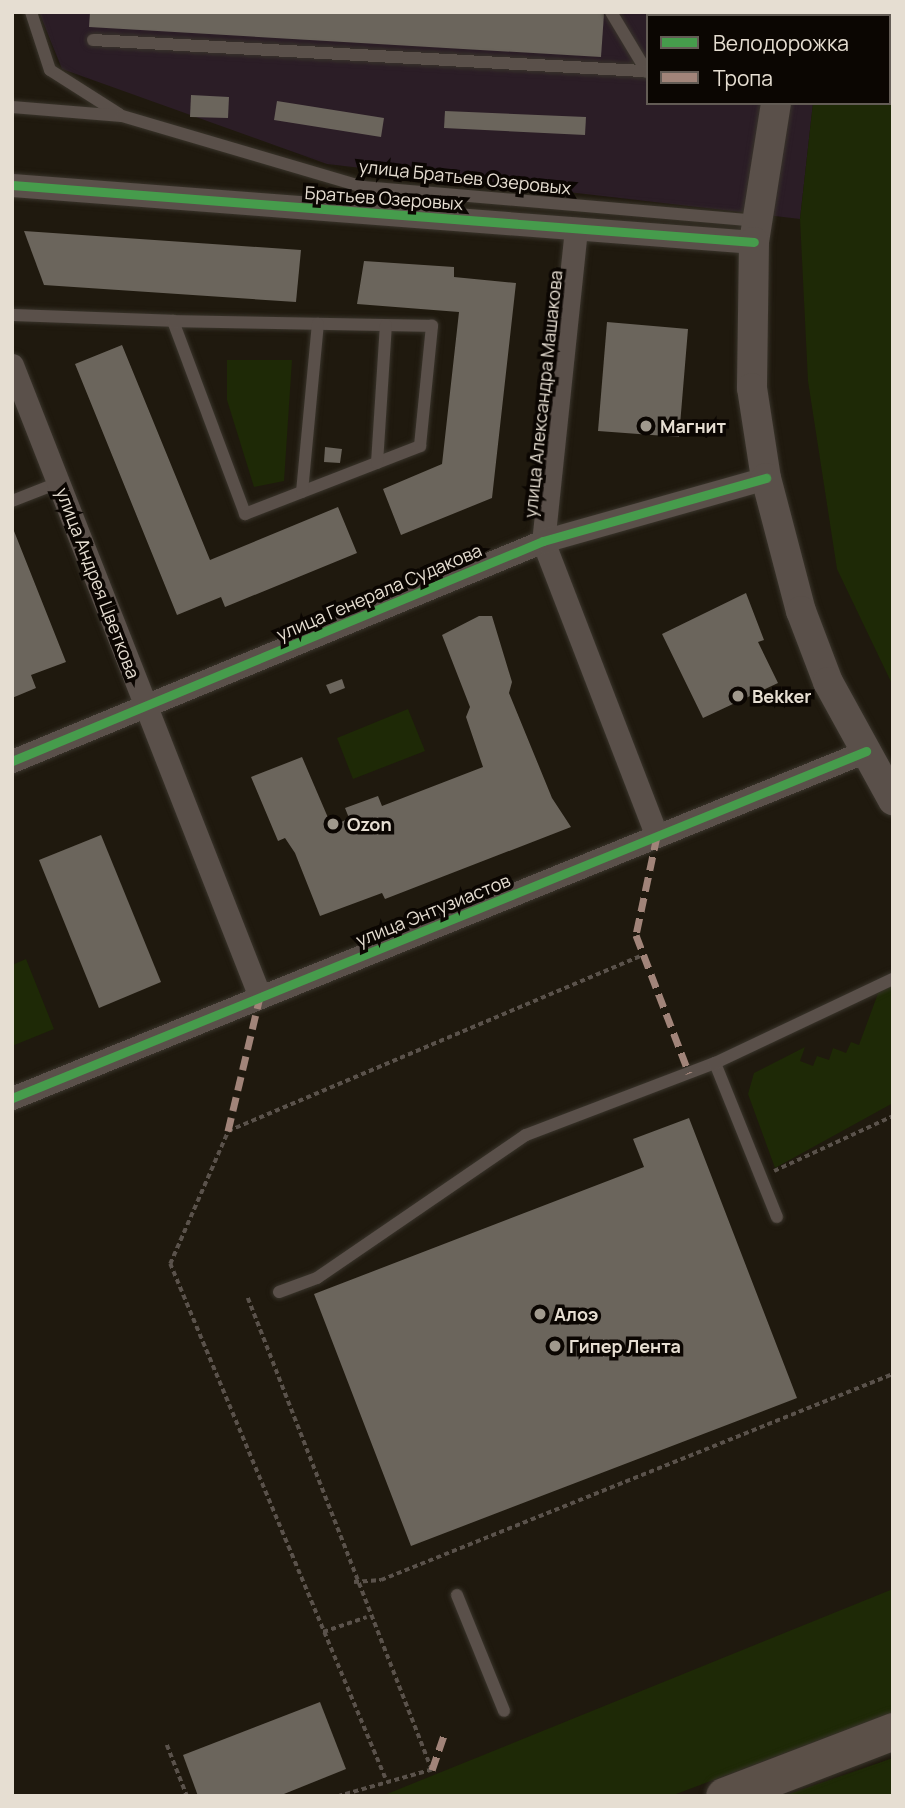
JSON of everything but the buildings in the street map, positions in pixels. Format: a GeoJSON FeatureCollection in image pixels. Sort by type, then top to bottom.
{"type":"FeatureCollection","features":[{"type":"Feature","properties":{"kind":"main road"},"geometry":{"type":"LineString","coordinates":[[724,1796],[893,1731]]}},
{"type":"Feature","properties":{"kind":"street"},"geometry":{"type":"LineString","coordinates":[[776,105],[755,232],[752,387],[766,478],[801,611],[828,682],[893,800]]}},
{"type":"Feature","properties":{"kind":"street","name":"Братьев Озеровых"},"geometry":{"type":"LineString","coordinates":[[12,185],[576,229],[755,232]]}},
{"type":"Feature","properties":{"kind":"street","name":"улица Александра Машакова"},"geometry":{"type":"LineString","coordinates":[[576,229],[543,541],[657,836]]}},
{"type":"Feature","properties":{"kind":"street","name":"улица Андрея Цветкова"},"geometry":{"type":"LineString","coordinates":[[12,365],[260,998]]}},
{"type":"Feature","properties":{"kind":"street","name":"улица Генерала Судакова"},"geometry":{"type":"LineString","coordinates":[[12,761],[543,541],[766,478]]}},
{"type":"Feature","properties":{"kind":"street","name":"улица Энтузиастов"},"geometry":{"type":"LineString","coordinates":[[12,1098],[866,751]]}},
{"type":"Feature","properties":{"kind":"lane"},"geometry":{"type":"LineString","coordinates":[[32,12],[50,70],[122,116]]}},
{"type":"Feature","properties":{"kind":"lane"},"geometry":{"type":"LineString","coordinates":[[611,12],[645,71]]}},
{"type":"Feature","properties":{"kind":"lane"},"geometry":{"type":"LineString","coordinates":[[93,40],[645,71]]}},
{"type":"Feature","properties":{"kind":"lane","name":"улица Братьев Озеровых"},"geometry":{"type":"LineString","coordinates":[[12,107],[122,116],[363,187],[755,232]]}},
{"type":"Feature","properties":{"kind":"lane"},"geometry":{"type":"LineString","coordinates":[[12,315],[432,326],[420,446],[245,514],[173,321]]}},
{"type":"Feature","properties":{"kind":"lane"},"geometry":{"type":"LineString","coordinates":[[302,492],[318,324]]}},
{"type":"Feature","properties":{"kind":"lane"},"geometry":{"type":"LineString","coordinates":[[377,463],[386,325]]}},
{"type":"Feature","properties":{"kind":"lane"},"geometry":{"type":"LineString","coordinates":[[12,501],[58,483]]}},
{"type":"Feature","properties":{"kind":"lane"},"geometry":{"type":"LineString","coordinates":[[279,1292],[317,1278],[526,1135],[715,1063],[893,979]]}},
{"type":"Feature","properties":{"kind":"lane"},"geometry":{"type":"LineString","coordinates":[[715,1063],[777,1217]]}},
{"type":"Feature","properties":{"kind":"lane"},"geometry":{"type":"LineString","coordinates":[[457,1595],[504,1711]]}},
{"type":"Feature","properties":{"kind":"path"},"geometry":{"type":"LineString","coordinates":[[385,1778],[170,1264],[229,1131],[641,956]]}},
{"type":"Feature","properties":{"kind":"path"},"geometry":{"type":"LineString","coordinates":[[762,1177],[893,1116]]}},
{"type":"Feature","properties":{"kind":"path"},"geometry":{"type":"LineString","coordinates":[[248,1298],[367,1617],[432,1770],[385,1778],[340,1796]]}},
{"type":"Feature","properties":{"kind":"path"},"geometry":{"type":"LineString","coordinates":[[354,1583],[381,1580],[893,1374]]}},
{"type":"Feature","properties":{"kind":"path"},"geometry":{"type":"LineString","coordinates":[[323,1632],[367,1617]]}},
{"type":"Feature","properties":{"kind":"path"},"geometry":{"type":"LineString","coordinates":[[167,1745],[187,1796]]}},
{"type":"Feature","properties":{"kind":"shaded area"},"geometry":{"type":"Polygon","coordinates":[[[39,12],[822,12],[646,14],[646,105],[813,105],[800,219],[327,164],[62,69],[39,12]]]}},
{"type":"Feature","properties":{"kind":"green space"},"geometry":{"type":"Polygon","coordinates":[[[822,12],[893,12],[893,686],[837,569],[808,381],[800,219],[813,105],[891,105],[891,14],[822,12]]]}},
{"type":"Feature","properties":{"kind":"green space"},"geometry":{"type":"Polygon","coordinates":[[[227,360],[292,360],[284,481],[254,487],[227,400],[227,360]]]}},
{"type":"Feature","properties":{"kind":"green space"},"geometry":{"type":"Polygon","coordinates":[[[408,709],[425,751],[353,779],[337,738],[408,709]]]}},
{"type":"Feature","properties":{"kind":"green space"},"geometry":{"type":"Polygon","coordinates":[[[26,959],[54,1029],[12,1046],[12,965],[26,959]]]}},
{"type":"Feature","properties":{"kind":"green space"},"geometry":{"type":"Polygon","coordinates":[[[893,983],[893,1103],[775,1168],[748,1094],[754,1073],[805,1047],[800,1061],[813,1066],[817,1056],[829,1060],[833,1048],[846,1053],[851,1042],[859,1045],[880,988],[893,983]]]}},
{"type":"Feature","properties":{"kind":"green space"},"geometry":{"type":"Polygon","coordinates":[[[893,1589],[893,1712],[671,1796],[382,1796],[893,1589]]]}},
{"type":"Feature","properties":{"kind":"green space"},"geometry":{"type":"Polygon","coordinates":[[[893,1758],[893,1796],[783,1796],[893,1758]]]}},
{"type":"Feature","properties":{"kind":"marked path"},"geometry":{"type":"LineString","coordinates":[[657,836],[636,935],[689,1073]]}},
{"type":"Feature","properties":{"kind":"marked path"},"geometry":{"type":"LineString","coordinates":[[228,1131],[260,997]]}},
{"type":"Feature","properties":{"kind":"marked path"},"geometry":{"type":"LineString","coordinates":[[432,1770],[444,1735]]}},
{"type":"Feature","properties":{"kind":"cycle path"},"geometry":{"type":"LineString","coordinates":[[12,185],[754,242]]}},
{"type":"Feature","properties":{"kind":"cycle path"},"geometry":{"type":"LineString","coordinates":[[12,761],[543,541],[766,478]]}},
{"type":"Feature","properties":{"kind":"cycle path"},"geometry":{"type":"LineString","coordinates":[[12,1098],[866,751]]}},
{"type":"Feature","properties":{"kind":"place","name":"Магнит"},"geometry":{"type":"Point","coordinates":[646,426]}},
{"type":"Feature","properties":{"kind":"place","name":"Bekker"},"geometry":{"type":"Point","coordinates":[738,696]}},
{"type":"Feature","properties":{"kind":"place","name":"Ozon"},"geometry":{"type":"Point","coordinates":[333,824]}},
{"type":"Feature","properties":{"kind":"place","name":"Алоэ"},"geometry":{"type":"Point","coordinates":[540,1314]}},
{"type":"Feature","properties":{"kind":"place","name":"Гипер Лента"},"geometry":{"type":"Point","coordinates":[555,1346]}}]}
